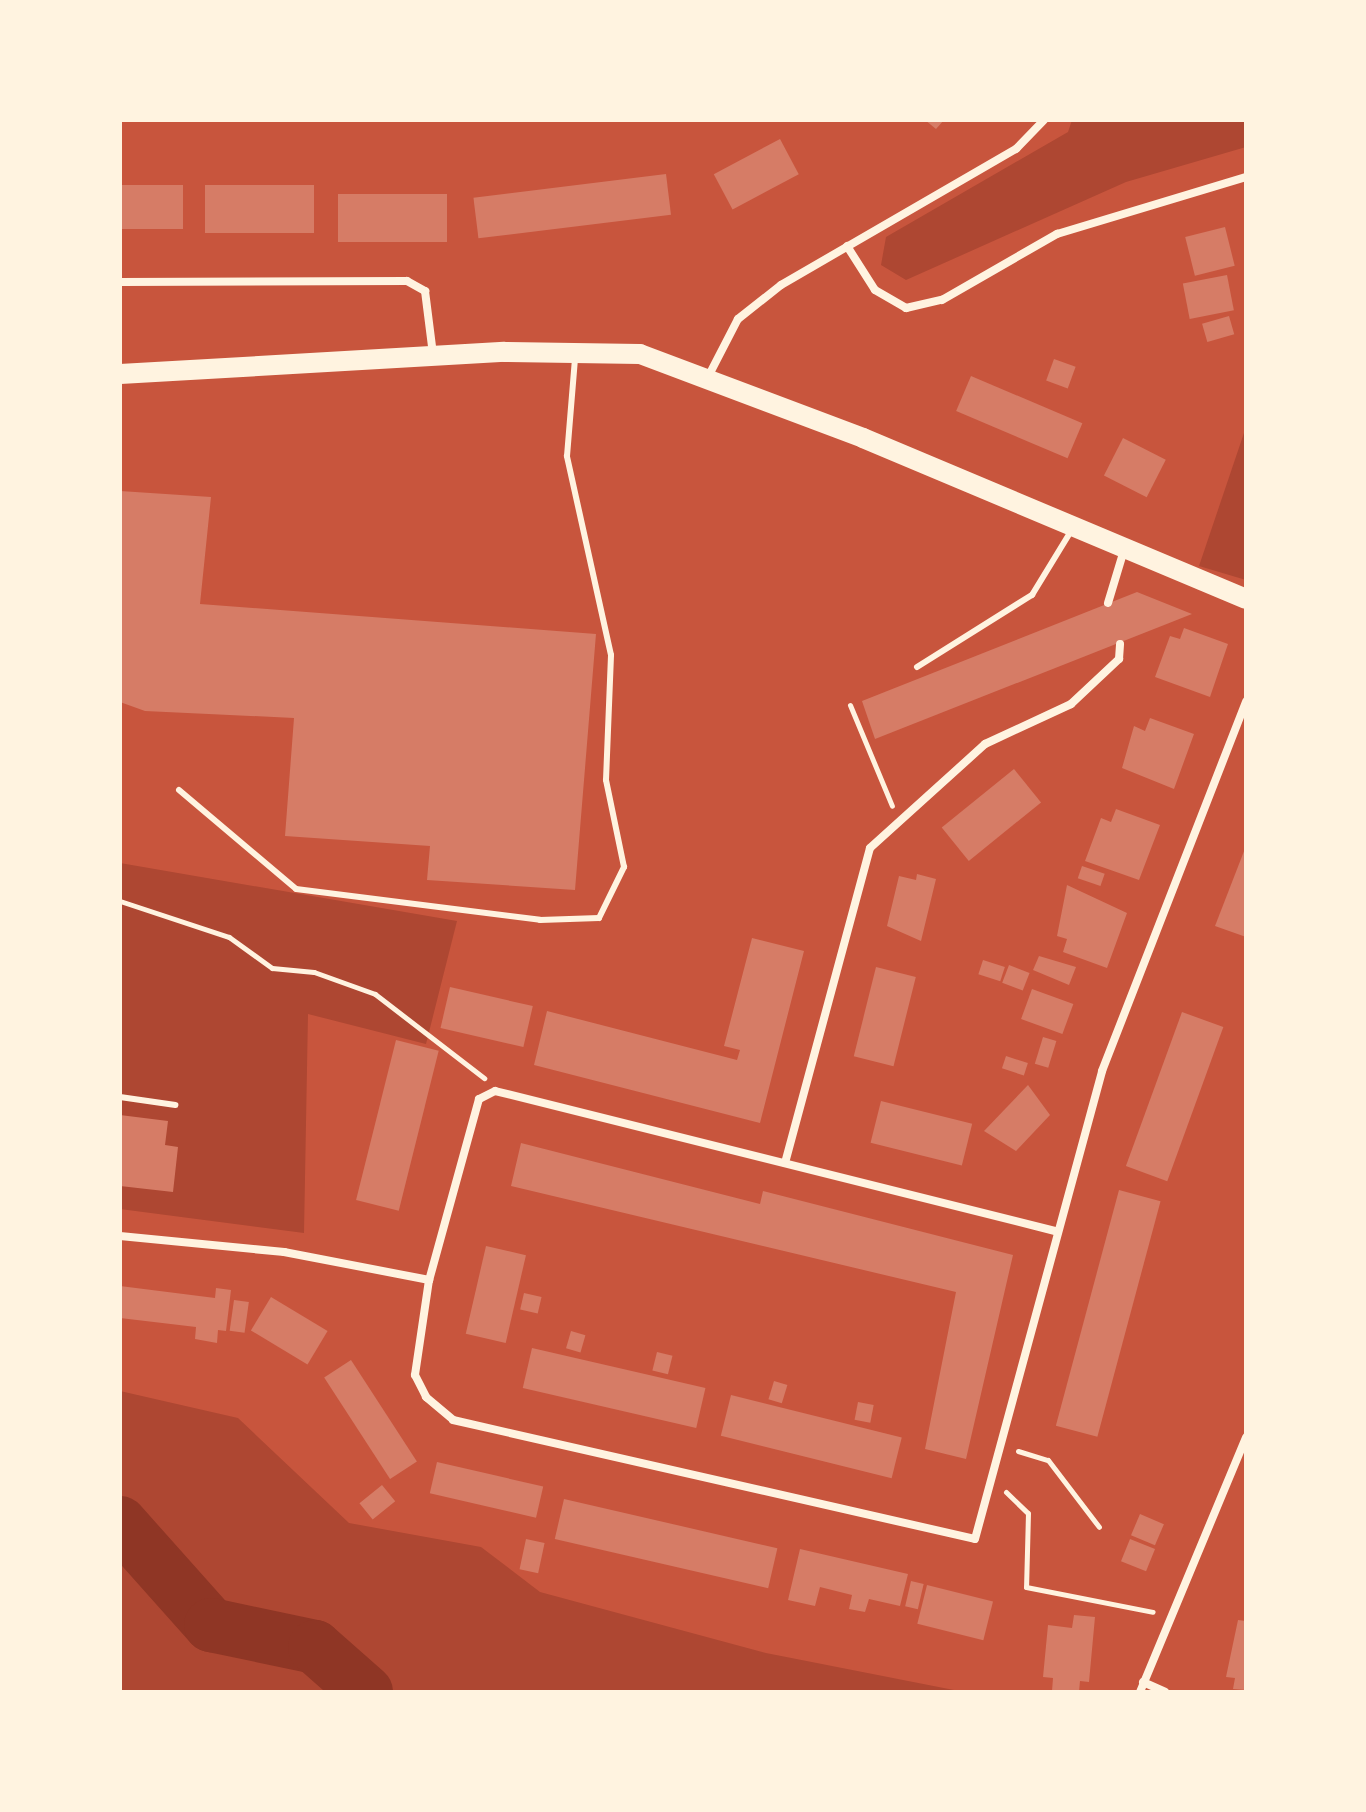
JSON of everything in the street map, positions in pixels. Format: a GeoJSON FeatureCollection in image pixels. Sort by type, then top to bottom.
{"type":"FeatureCollection","features":[{"type":"Feature","properties":{"kind":"main road"},"geometry":{"type":"LineString","coordinates":[[120,374],[576,350],[640,354],[707,377],[1246,599]]}},
{"type":"Feature","properties":{"kind":"street"},"geometry":{"type":"LineString","coordinates":[[707,377],[738,319],[847,246],[1016,149],[1044,120]]}},
{"type":"Feature","properties":{"kind":"street"},"geometry":{"type":"LineString","coordinates":[[847,246],[875,290],[906,308],[942,300],[1057,234],[1246,177]]}},
{"type":"Feature","properties":{"kind":"street"},"geometry":{"type":"LineString","coordinates":[[120,282],[407,281],[425,291],[433,356]]}},
{"type":"Feature","properties":{"kind":"street"},"geometry":{"type":"LineString","coordinates":[[1108,603],[1124,550]]}},
{"type":"Feature","properties":{"kind":"street"},"geometry":{"type":"LineString","coordinates":[[785,1163],[850,905],[870,848],[897,820],[985,744],[1071,704],[1119,659],[1120,644]]}},
{"type":"Feature","properties":{"kind":"street"},"geometry":{"type":"LineString","coordinates":[[1055,1231],[495,1091],[479,1099],[429,1280],[415,1375],[426,1397],[453,1420],[975,1539],[1055,1231],[1102,1071],[1246,701]]}},
{"type":"Feature","properties":{"kind":"street"},"geometry":{"type":"LineString","coordinates":[[120,1236],[284,1252],[429,1280]]}},
{"type":"Feature","properties":{"kind":"street"},"geometry":{"type":"LineString","coordinates":[[1140,1692],[1246,1437]]}},
{"type":"Feature","properties":{"kind":"street"},"geometry":{"type":"LineString","coordinates":[[1143,1682],[1165,1692]]}},
{"type":"Feature","properties":{"kind":"lane"},"geometry":{"type":"LineString","coordinates":[[179,790],[296,889],[540,920],[599,918],[624,867],[606,780],[611,655],[567,456],[576,350]]}},
{"type":"Feature","properties":{"kind":"lane"},"geometry":{"type":"LineString","coordinates":[[917,667],[1032,595],[1072,528]]}},
{"type":"Feature","properties":{"kind":"lane"},"geometry":{"type":"LineString","coordinates":[[120,1097],[175,1105]]}},
{"type":"Feature","properties":{"kind":"path"},"geometry":{"type":"LineString","coordinates":[[850,705],[897,820]]}},
{"type":"Feature","properties":{"kind":"path"},"geometry":{"type":"LineString","coordinates":[[120,901],[229,937],[272,968],[314,972],[375,994],[424,1036],[470,1061],[495,1091]]}},
{"type":"Feature","properties":{"kind":"path"},"geometry":{"type":"LineString","coordinates":[[1001,1446],[1048,1460],[1099,1527]]}},
{"type":"Feature","properties":{"kind":"path"},"geometry":{"type":"LineString","coordinates":[[993,1479],[1028,1513],[1026,1587],[1174,1616]]}},
{"type":"Feature","properties":{"kind":"shaded area"},"geometry":{"type":"Polygon","coordinates":[[[1072,120],[1246,120],[1246,147],[1126,182],[906,280],[881,265],[886,237],[1068,132],[1072,120]]]}},
{"type":"Feature","properties":{"kind":"shaded area"},"geometry":{"type":"Polygon","coordinates":[[[1246,427],[1246,580],[1199,566],[1246,427]]]}},
{"type":"Feature","properties":{"kind":"shaded area"},"geometry":{"type":"Polygon","coordinates":[[[120,863],[457,921],[426,1044],[308,1014],[304,1233],[120,1209],[120,863]]]}},
{"type":"Feature","properties":{"kind":"shaded area"},"geometry":{"type":"Polygon","coordinates":[[[120,1391],[238,1418],[349,1523],[481,1547],[540,1592],[766,1653],[964,1692],[120,1692],[120,1391]]]}},
{"type":"Feature","properties":{"kind":"building"},"geometry":{"type":"Polygon","coordinates":[[[925,120],[944,120],[936,129],[925,120]]]}},
{"type":"Feature","properties":{"kind":"building"},"geometry":{"type":"Polygon","coordinates":[[[780,139],[799,174],[733,210],[714,174],[780,139]]]}},
{"type":"Feature","properties":{"kind":"building"},"geometry":{"type":"Polygon","coordinates":[[[666,174],[671,215],[478,238],[473,198],[666,174]]]}},
{"type":"Feature","properties":{"kind":"building"},"geometry":{"type":"Polygon","coordinates":[[[120,185],[183,185],[183,229],[120,229],[120,185]]]}},
{"type":"Feature","properties":{"kind":"building"},"geometry":{"type":"Polygon","coordinates":[[[205,185],[314,185],[314,233],[205,233],[205,185]]]}},
{"type":"Feature","properties":{"kind":"building"},"geometry":{"type":"Polygon","coordinates":[[[338,194],[447,194],[447,242],[338,242],[338,194]]]}},
{"type":"Feature","properties":{"kind":"building"},"geometry":{"type":"Polygon","coordinates":[[[1225,227],[1235,266],[1195,276],[1185,237],[1225,227]]]}},
{"type":"Feature","properties":{"kind":"building"},"geometry":{"type":"Polygon","coordinates":[[[1227,275],[1234,310],[1190,319],[1183,284],[1227,275]]]}},
{"type":"Feature","properties":{"kind":"building"},"geometry":{"type":"Polygon","coordinates":[[[1229,316],[1234,334],[1207,342],[1202,324],[1229,316]]]}},
{"type":"Feature","properties":{"kind":"building"},"geometry":{"type":"Polygon","coordinates":[[[1054,359],[1076,367],[1068,388],[1046,381],[1054,359]]]}},
{"type":"Feature","properties":{"kind":"building"},"geometry":{"type":"Polygon","coordinates":[[[971,376],[1082,423],[1068,458],[956,411],[971,376]]]}},
{"type":"Feature","properties":{"kind":"building"},"geometry":{"type":"Polygon","coordinates":[[[1123,438],[1166,460],[1147,497],[1104,475],[1123,438]]]}},
{"type":"Feature","properties":{"kind":"building"},"geometry":{"type":"Polygon","coordinates":[[[120,491],[211,497],[200,604],[596,634],[575,890],[427,880],[430,846],[285,836],[294,718],[145,711],[120,702],[120,491]]]}},
{"type":"Feature","properties":{"kind":"building"},"geometry":{"type":"Polygon","coordinates":[[[1137,592],[1192,614],[875,739],[862,701],[1137,592]]]}},
{"type":"Feature","properties":{"kind":"building"},"geometry":{"type":"Polygon","coordinates":[[[1184,628],[1228,644],[1210,697],[1155,677],[1170,636],[1180,639],[1184,628]]]}},
{"type":"Feature","properties":{"kind":"building"},"geometry":{"type":"Polygon","coordinates":[[[1150,718],[1194,734],[1174,789],[1122,768],[1134,726],[1145,731],[1150,718]]]}},
{"type":"Feature","properties":{"kind":"building"},"geometry":{"type":"Polygon","coordinates":[[[1014,769],[1041,802],[969,861],[942,828],[1014,769]]]}},
{"type":"Feature","properties":{"kind":"building"},"geometry":{"type":"Polygon","coordinates":[[[1116,809],[1160,825],[1139,880],[1085,861],[1101,818],[1111,822],[1116,809]]]}},
{"type":"Feature","properties":{"kind":"building"},"geometry":{"type":"Polygon","coordinates":[[[1246,846],[1246,937],[1215,926],[1246,846]]]}},
{"type":"Feature","properties":{"kind":"building"},"geometry":{"type":"Polygon","coordinates":[[[1082,866],[1105,874],[1100,886],[1078,878],[1082,866]]]}},
{"type":"Feature","properties":{"kind":"building"},"geometry":{"type":"Polygon","coordinates":[[[917,874],[936,879],[921,941],[887,926],[899,876],[916,880],[917,874]]]}},
{"type":"Feature","properties":{"kind":"building"},"geometry":{"type":"Polygon","coordinates":[[[1067,885],[1127,913],[1107,968],[1063,952],[1067,939],[1057,936],[1067,885]]]}},
{"type":"Feature","properties":{"kind":"building"},"geometry":{"type":"Polygon","coordinates":[[[752,938],[804,951],[760,1123],[534,1065],[547,1011],[737,1060],[740,1050],[724,1046],[752,938]]]}},
{"type":"Feature","properties":{"kind":"building"},"geometry":{"type":"Polygon","coordinates":[[[1039,956],[1076,967],[1069,985],[1033,970],[1039,956]]]}},
{"type":"Feature","properties":{"kind":"building"},"geometry":{"type":"Polygon","coordinates":[[[983,960],[1005,967],[1000,981],[978,974],[983,960]]]}},
{"type":"Feature","properties":{"kind":"building"},"geometry":{"type":"Polygon","coordinates":[[[1009,965],[1030,973],[1023,991],[1002,983],[1009,965]]]}},
{"type":"Feature","properties":{"kind":"building"},"geometry":{"type":"Polygon","coordinates":[[[876,967],[916,977],[894,1066],[854,1056],[876,967]]]}},
{"type":"Feature","properties":{"kind":"building"},"geometry":{"type":"Polygon","coordinates":[[[450,987],[533,1006],[523,1047],[441,1028],[450,987]]]}},
{"type":"Feature","properties":{"kind":"building"},"geometry":{"type":"Polygon","coordinates":[[[1032,989],[1073,1004],[1062,1034],[1021,1019],[1032,989]]]}},
{"type":"Feature","properties":{"kind":"building"},"geometry":{"type":"Polygon","coordinates":[[[1182,1012],[1223,1027],[1167,1181],[1126,1166],[1182,1012]]]}},
{"type":"Feature","properties":{"kind":"building"},"geometry":{"type":"Polygon","coordinates":[[[1043,1037],[1056,1041],[1048,1068],[1035,1064],[1043,1037]]]}},
{"type":"Feature","properties":{"kind":"building"},"geometry":{"type":"Polygon","coordinates":[[[396,1040],[439,1051],[399,1211],[356,1200],[396,1040]]]}},
{"type":"Feature","properties":{"kind":"building"},"geometry":{"type":"Polygon","coordinates":[[[1006,1056],[1028,1063],[1024,1075],[1002,1068],[1006,1056]]]}},
{"type":"Feature","properties":{"kind":"building"},"geometry":{"type":"Polygon","coordinates":[[[1028,1085],[1050,1115],[1016,1151],[984,1131],[1028,1085]]]}},
{"type":"Feature","properties":{"kind":"building"},"geometry":{"type":"Polygon","coordinates":[[[881,1101],[972,1124],[962,1165],[871,1143],[881,1101]]]}},
{"type":"Feature","properties":{"kind":"building"},"geometry":{"type":"Polygon","coordinates":[[[120,1115],[168,1121],[165,1145],[178,1147],[173,1192],[120,1186],[120,1115]]]}},
{"type":"Feature","properties":{"kind":"building"},"geometry":{"type":"Polygon","coordinates":[[[521,1143],[760,1204],[763,1191],[1013,1255],[966,1459],[925,1449],[956,1292],[511,1186],[521,1143]]]}},
{"type":"Feature","properties":{"kind":"building"},"geometry":{"type":"Polygon","coordinates":[[[1119,1190],[1161,1201],[1097,1437],[1056,1426],[1119,1190]]]}},
{"type":"Feature","properties":{"kind":"building"},"geometry":{"type":"Polygon","coordinates":[[[486,1246],[526,1255],[506,1343],[466,1334],[486,1246]]]}},
{"type":"Feature","properties":{"kind":"building"},"geometry":{"type":"Polygon","coordinates":[[[120,1286],[215,1298],[216,1288],[231,1290],[226,1331],[218,1330],[217,1343],[195,1339],[196,1327],[120,1318],[120,1286]]]}},
{"type":"Feature","properties":{"kind":"building"},"geometry":{"type":"Polygon","coordinates":[[[524,1293],[542,1297],[538,1314],[520,1310],[524,1293]]]}},
{"type":"Feature","properties":{"kind":"building"},"geometry":{"type":"Polygon","coordinates":[[[271,1297],[328,1331],[307,1364],[251,1330],[271,1297]]]}},
{"type":"Feature","properties":{"kind":"building"},"geometry":{"type":"Polygon","coordinates":[[[234,1300],[249,1302],[245,1333],[230,1331],[234,1300]]]}},
{"type":"Feature","properties":{"kind":"building"},"geometry":{"type":"Polygon","coordinates":[[[571,1331],[585,1335],[580,1352],[566,1348],[571,1331]]]}},
{"type":"Feature","properties":{"kind":"building"},"geometry":{"type":"Polygon","coordinates":[[[532,1348],[705,1388],[696,1428],[523,1388],[532,1348]]]}},
{"type":"Feature","properties":{"kind":"building"},"geometry":{"type":"Polygon","coordinates":[[[657,1352],[673,1356],[668,1374],[652,1370],[657,1352]]]}},
{"type":"Feature","properties":{"kind":"building"},"geometry":{"type":"Polygon","coordinates":[[[351,1360],[417,1461],[390,1479],[324,1377],[351,1360]]]}},
{"type":"Feature","properties":{"kind":"building"},"geometry":{"type":"Polygon","coordinates":[[[774,1381],[787,1385],[782,1403],[768,1399],[774,1381]]]}},
{"type":"Feature","properties":{"kind":"building"},"geometry":{"type":"Polygon","coordinates":[[[731,1395],[902,1438],[892,1478],[721,1436],[731,1395]]]}},
{"type":"Feature","properties":{"kind":"building"},"geometry":{"type":"Polygon","coordinates":[[[858,1402],[874,1405],[870,1423],[855,1420],[858,1402]]]}},
{"type":"Feature","properties":{"kind":"building"},"geometry":{"type":"Polygon","coordinates":[[[437,1462],[543,1487],[536,1518],[430,1493],[437,1462]]]}},
{"type":"Feature","properties":{"kind":"building"},"geometry":{"type":"Polygon","coordinates":[[[382,1485],[395,1501],[373,1520],[359,1503],[382,1485]]]}},
{"type":"Feature","properties":{"kind":"building"},"geometry":{"type":"Polygon","coordinates":[[[564,1499],[777,1548],[768,1588],[555,1539],[564,1499]]]}},
{"type":"Feature","properties":{"kind":"building"},"geometry":{"type":"Polygon","coordinates":[[[1140,1514],[1164,1524],[1155,1545],[1131,1535],[1140,1514]]]}},
{"type":"Feature","properties":{"kind":"building"},"geometry":{"type":"Polygon","coordinates":[[[526,1539],[545,1543],[538,1573],[520,1569],[526,1539]]]}},
{"type":"Feature","properties":{"kind":"building"},"geometry":{"type":"Polygon","coordinates":[[[1130,1539],[1155,1549],[1146,1571],[1121,1561],[1130,1539]]]}},
{"type":"Feature","properties":{"kind":"building"},"geometry":{"type":"Polygon","coordinates":[[[800,1549],[908,1574],[900,1606],[869,1599],[865,1612],[849,1609],[852,1595],[820,1587],[815,1606],[788,1600],[800,1549]]]}},
{"type":"Feature","properties":{"kind":"building"},"geometry":{"type":"Polygon","coordinates":[[[911,1581],[924,1584],[918,1609],[905,1606],[911,1581]]]}},
{"type":"Feature","properties":{"kind":"building"},"geometry":{"type":"Polygon","coordinates":[[[927,1585],[993,1601],[983,1640],[917,1624],[927,1585]]]}},
{"type":"Feature","properties":{"kind":"building"},"geometry":{"type":"Polygon","coordinates":[[[1074,1615],[1095,1617],[1089,1682],[1080,1681],[1079,1692],[1052,1691],[1053,1678],[1043,1677],[1048,1625],[1072,1628],[1074,1615]]]}},
{"type":"Feature","properties":{"kind":"building"},"geometry":{"type":"Polygon","coordinates":[[[1238,1620],[1246,1621],[1246,1690],[1233,1689],[1235,1678],[1226,1677],[1238,1620]]]}},
{"type":"Feature","properties":{"kind":"waterway"},"geometry":{"type":"LineString","coordinates":[[120,1523],[211,1625],[315,1647],[366,1692]]}}]}
